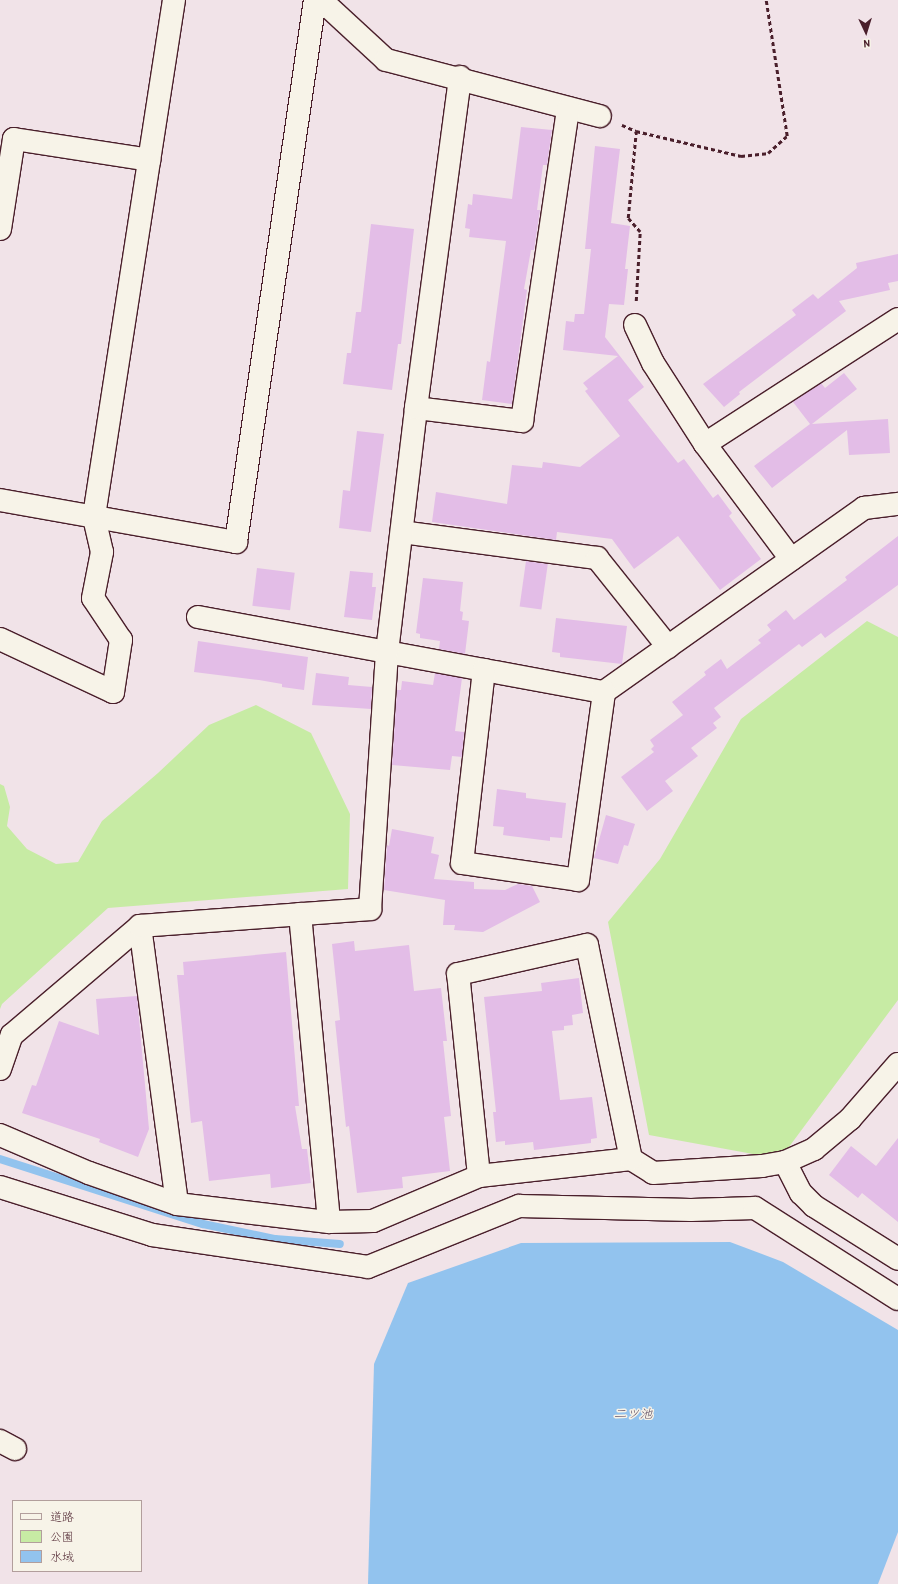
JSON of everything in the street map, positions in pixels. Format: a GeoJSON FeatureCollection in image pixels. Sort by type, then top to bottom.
{"type":"FeatureCollection","features":[{"type":"Feature","properties":{"kind":"street"},"geometry":{"type":"LineString","coordinates":[[0,639],[112,692],[121,640],[93,598],[102,552],[94,516],[174,0]]}},
{"type":"Feature","properties":{"kind":"street"},"geometry":{"type":"LineString","coordinates":[[0,500],[236,542],[315,0]]}},
{"type":"Feature","properties":{"kind":"street"},"geometry":{"type":"LineString","coordinates":[[322,0],[386,60],[460,77],[600,116]]}},
{"type":"Feature","properties":{"kind":"street"},"geometry":{"type":"LineString","coordinates":[[0,1069],[12,1034],[140,926],[370,909],[387,652],[416,408],[460,77]]}},
{"type":"Feature","properties":{"kind":"street"},"geometry":{"type":"LineString","coordinates":[[416,408],[522,421],[568,108]]}},
{"type":"Feature","properties":{"kind":"street"},"geometry":{"type":"LineString","coordinates":[[0,229],[7,138],[149,160]]}},
{"type":"Feature","properties":{"kind":"street"},"geometry":{"type":"LineString","coordinates":[[705,444],[898,319]]}},
{"type":"Feature","properties":{"kind":"street"},"geometry":{"type":"LineString","coordinates":[[634,325],[654,363],[705,444],[791,559]]}},
{"type":"Feature","properties":{"kind":"street"},"geometry":{"type":"LineString","coordinates":[[198,617],[604,692],[864,508],[898,504]]}},
{"type":"Feature","properties":{"kind":"street"},"geometry":{"type":"LineString","coordinates":[[402,532],[597,558],[668,647]]}},
{"type":"Feature","properties":{"kind":"street"},"geometry":{"type":"LineString","coordinates":[[484,670],[462,863],[578,880],[604,692]]}},
{"type":"Feature","properties":{"kind":"street"},"geometry":{"type":"LineString","coordinates":[[300,914],[329,1222]]}},
{"type":"Feature","properties":{"kind":"street"},"geometry":{"type":"LineString","coordinates":[[140,926],[177,1204]]}},
{"type":"Feature","properties":{"kind":"street"},"geometry":{"type":"LineString","coordinates":[[480,1176],[458,974],[588,945],[631,1159]]}},
{"type":"Feature","properties":{"kind":"street"},"geometry":{"type":"LineString","coordinates":[[0,1135],[89,1173],[177,1204],[329,1222],[373,1221],[480,1176],[631,1159],[653,1173],[724,1169],[785,1162],[814,1149],[850,1119],[898,1064]]}},
{"type":"Feature","properties":{"kind":"street"},"geometry":{"type":"LineString","coordinates":[[785,1162],[801,1193],[814,1206],[898,1259]]}},
{"type":"Feature","properties":{"kind":"street"},"geometry":{"type":"LineString","coordinates":[[0,1187],[152,1235],[368,1267],[519,1206],[691,1210],[755,1208],[898,1299]]}},
{"type":"Feature","properties":{"kind":"path"},"geometry":{"type":"LineString","coordinates":[[600,116],[636,131],[741,156],[768,153],[787,136],[766,0]]}},
{"type":"Feature","properties":{"kind":"path"},"geometry":{"type":"LineString","coordinates":[[634,325],[640,232],[628,218],[636,131]]}},
{"type":"Feature","properties":{"kind":"green space"},"geometry":{"type":"Polygon","coordinates":[[[867,621],[898,637],[898,1000],[780,1159],[649,1135],[608,922],[660,859],[741,719],[867,621]]]}},
{"type":"Feature","properties":{"kind":"green space"},"geometry":{"type":"Polygon","coordinates":[[[256,705],[311,733],[350,814],[348,889],[108,908],[2,1004],[0,1009],[0,784],[4,786],[10,807],[7,826],[27,849],[56,864],[78,862],[102,821],[158,773],[209,725],[256,705]]]}},
{"type":"Feature","properties":{"kind":"water","name":"二ツ池"},"geometry":{"type":"Polygon","coordinates":[[[730,1242],[783,1262],[898,1330],[898,1532],[878,1584],[368,1584],[374,1364],[408,1283],[521,1243],[730,1242]]]}},
{"type":"Feature","properties":{"kind":"building"},"geometry":{"type":"Polygon","coordinates":[[[521,127],[552,130],[547,165],[543,165],[537,210],[540,210],[534,250],[531,250],[524,289],[527,290],[512,404],[482,400],[487,361],[490,362],[506,241],[469,237],[470,229],[465,228],[468,204],[472,205],[473,194],[512,199],[521,127]]]}},
{"type":"Feature","properties":{"kind":"building"},"geometry":{"type":"Polygon","coordinates":[[[595,146],[620,149],[611,223],[630,226],[625,269],[628,269],[624,305],[609,304],[605,337],[644,387],[628,400],[678,463],[684,459],[713,498],[718,494],[732,513],[729,516],[761,559],[720,590],[678,536],[634,569],[612,539],[557,532],[556,540],[432,522],[436,492],[507,504],[512,465],[542,468],[543,462],[580,467],[620,436],[585,391],[588,389],[583,383],[618,356],[563,350],[566,321],[574,322],[575,314],[584,314],[591,249],[585,249],[595,146]]]}},
{"type":"Feature","properties":{"kind":"building"},"geometry":{"type":"Polygon","coordinates":[[[371,224],[414,229],[401,344],[398,344],[392,390],[343,384],[347,353],[351,353],[356,312],[361,312],[371,224]]]}},
{"type":"Feature","properties":{"kind":"building"},"geometry":{"type":"Polygon","coordinates":[[[898,254],[898,281],[888,283],[890,290],[839,301],[846,311],[739,392],[740,394],[724,407],[703,384],[796,315],[792,310],[813,294],[818,299],[857,268],[856,263],[898,254]]]}},
{"type":"Feature","properties":{"kind":"building"},"geometry":{"type":"Polygon","coordinates":[[[844,373],[857,389],[812,424],[888,419],[890,453],[849,455],[847,430],[772,488],[754,466],[810,424],[793,402],[821,383],[825,388],[844,373]]]}},
{"type":"Feature","properties":{"kind":"building"},"geometry":{"type":"Polygon","coordinates":[[[357,431],[384,434],[371,532],[339,528],[343,490],[350,491],[357,431]]]}},
{"type":"Feature","properties":{"kind":"building"},"geometry":{"type":"Polygon","coordinates":[[[898,536],[898,585],[825,638],[821,633],[802,647],[799,644],[714,708],[721,717],[713,723],[717,728],[691,748],[698,756],[665,781],[673,791],[647,811],[621,777],[654,752],[651,749],[654,746],[650,740],[683,715],[672,702],[706,675],[704,672],[721,659],[727,669],[761,643],[758,640],[771,630],[767,625],[786,610],[794,620],[847,580],[845,577],[898,536]]]}},
{"type":"Feature","properties":{"kind":"building"},"geometry":{"type":"Polygon","coordinates":[[[526,561],[548,564],[541,610],[520,607],[526,561]]]}},
{"type":"Feature","properties":{"kind":"building"},"geometry":{"type":"Polygon","coordinates":[[[257,568],[295,573],[290,610],[252,606],[257,568]]]}},
{"type":"Feature","properties":{"kind":"building"},"geometry":{"type":"Polygon","coordinates":[[[350,571],[373,573],[372,587],[376,587],[372,620],[344,617],[350,571]]]}},
{"type":"Feature","properties":{"kind":"building"},"geometry":{"type":"Polygon","coordinates":[[[423,578],[463,582],[460,611],[463,612],[462,620],[469,621],[465,654],[439,649],[440,641],[420,638],[420,634],[416,633],[423,578]]]}},
{"type":"Feature","properties":{"kind":"building"},"geometry":{"type":"Polygon","coordinates":[[[556,618],[627,626],[622,664],[560,657],[560,653],[552,652],[556,618]]]}},
{"type":"Feature","properties":{"kind":"building"},"geometry":{"type":"Polygon","coordinates":[[[198,641],[308,657],[304,690],[282,687],[282,684],[259,680],[194,672],[198,641]]]}},
{"type":"Feature","properties":{"kind":"building"},"geometry":{"type":"Polygon","coordinates":[[[316,673],[349,677],[348,685],[372,687],[371,709],[312,705],[316,673]]]}},
{"type":"Feature","properties":{"kind":"building"},"geometry":{"type":"Polygon","coordinates":[[[435,673],[462,678],[455,731],[464,732],[462,757],[452,756],[450,770],[392,765],[397,690],[401,690],[402,681],[433,685],[435,673]]]}},
{"type":"Feature","properties":{"kind":"building"},"geometry":{"type":"Polygon","coordinates":[[[497,789],[526,793],[526,798],[566,803],[562,838],[550,837],[550,841],[503,835],[504,827],[493,826],[497,789]]]}},
{"type":"Feature","properties":{"kind":"building"},"geometry":{"type":"Polygon","coordinates":[[[606,815],[635,824],[628,846],[624,845],[618,864],[594,858],[606,815]]]}},
{"type":"Feature","properties":{"kind":"building"},"geometry":{"type":"Polygon","coordinates":[[[392,829],[434,837],[431,853],[439,855],[434,879],[474,882],[474,889],[505,890],[518,884],[532,886],[540,902],[483,932],[454,930],[455,925],[443,925],[445,900],[384,890],[387,845],[389,846],[392,829]]]}},
{"type":"Feature","properties":{"kind":"building"},"geometry":{"type":"Polygon","coordinates":[[[354,941],[355,951],[409,945],[414,991],[441,988],[447,1041],[443,1041],[451,1116],[444,1117],[450,1171],[402,1177],[403,1188],[357,1193],[349,1126],[346,1127],[335,1021],[340,1020],[332,944],[354,941]]]}},
{"type":"Feature","properties":{"kind":"building"},"geometry":{"type":"Polygon","coordinates":[[[286,952],[299,1106],[295,1106],[302,1149],[307,1149],[311,1183],[271,1188],[270,1174],[209,1181],[202,1121],[191,1123],[177,975],[184,975],[183,962],[286,952]]]}},
{"type":"Feature","properties":{"kind":"building"},"geometry":{"type":"Polygon","coordinates":[[[579,978],[583,1013],[572,1015],[573,1025],[564,1026],[564,1030],[552,1031],[560,1100],[592,1097],[597,1138],[591,1139],[591,1143],[534,1150],[533,1142],[505,1145],[505,1141],[496,1142],[493,1112],[496,1112],[484,997],[542,991],[541,983],[579,978]]]}},
{"type":"Feature","properties":{"kind":"building"},"geometry":{"type":"Polygon","coordinates":[[[137,996],[149,1129],[138,1157],[99,1142],[100,1139],[22,1113],[32,1085],[36,1086],[59,1021],[99,1035],[96,999],[137,996]]]}},
{"type":"Feature","properties":{"kind":"building"},"geometry":{"type":"Polygon","coordinates":[[[898,1138],[898,1222],[862,1193],[858,1198],[829,1175],[851,1146],[876,1166],[898,1138]]]}},
{"type":"Feature","properties":{"kind":"waterway"},"geometry":{"type":"LineString","coordinates":[[0,1159],[203,1224],[275,1239],[340,1244]]}}]}
